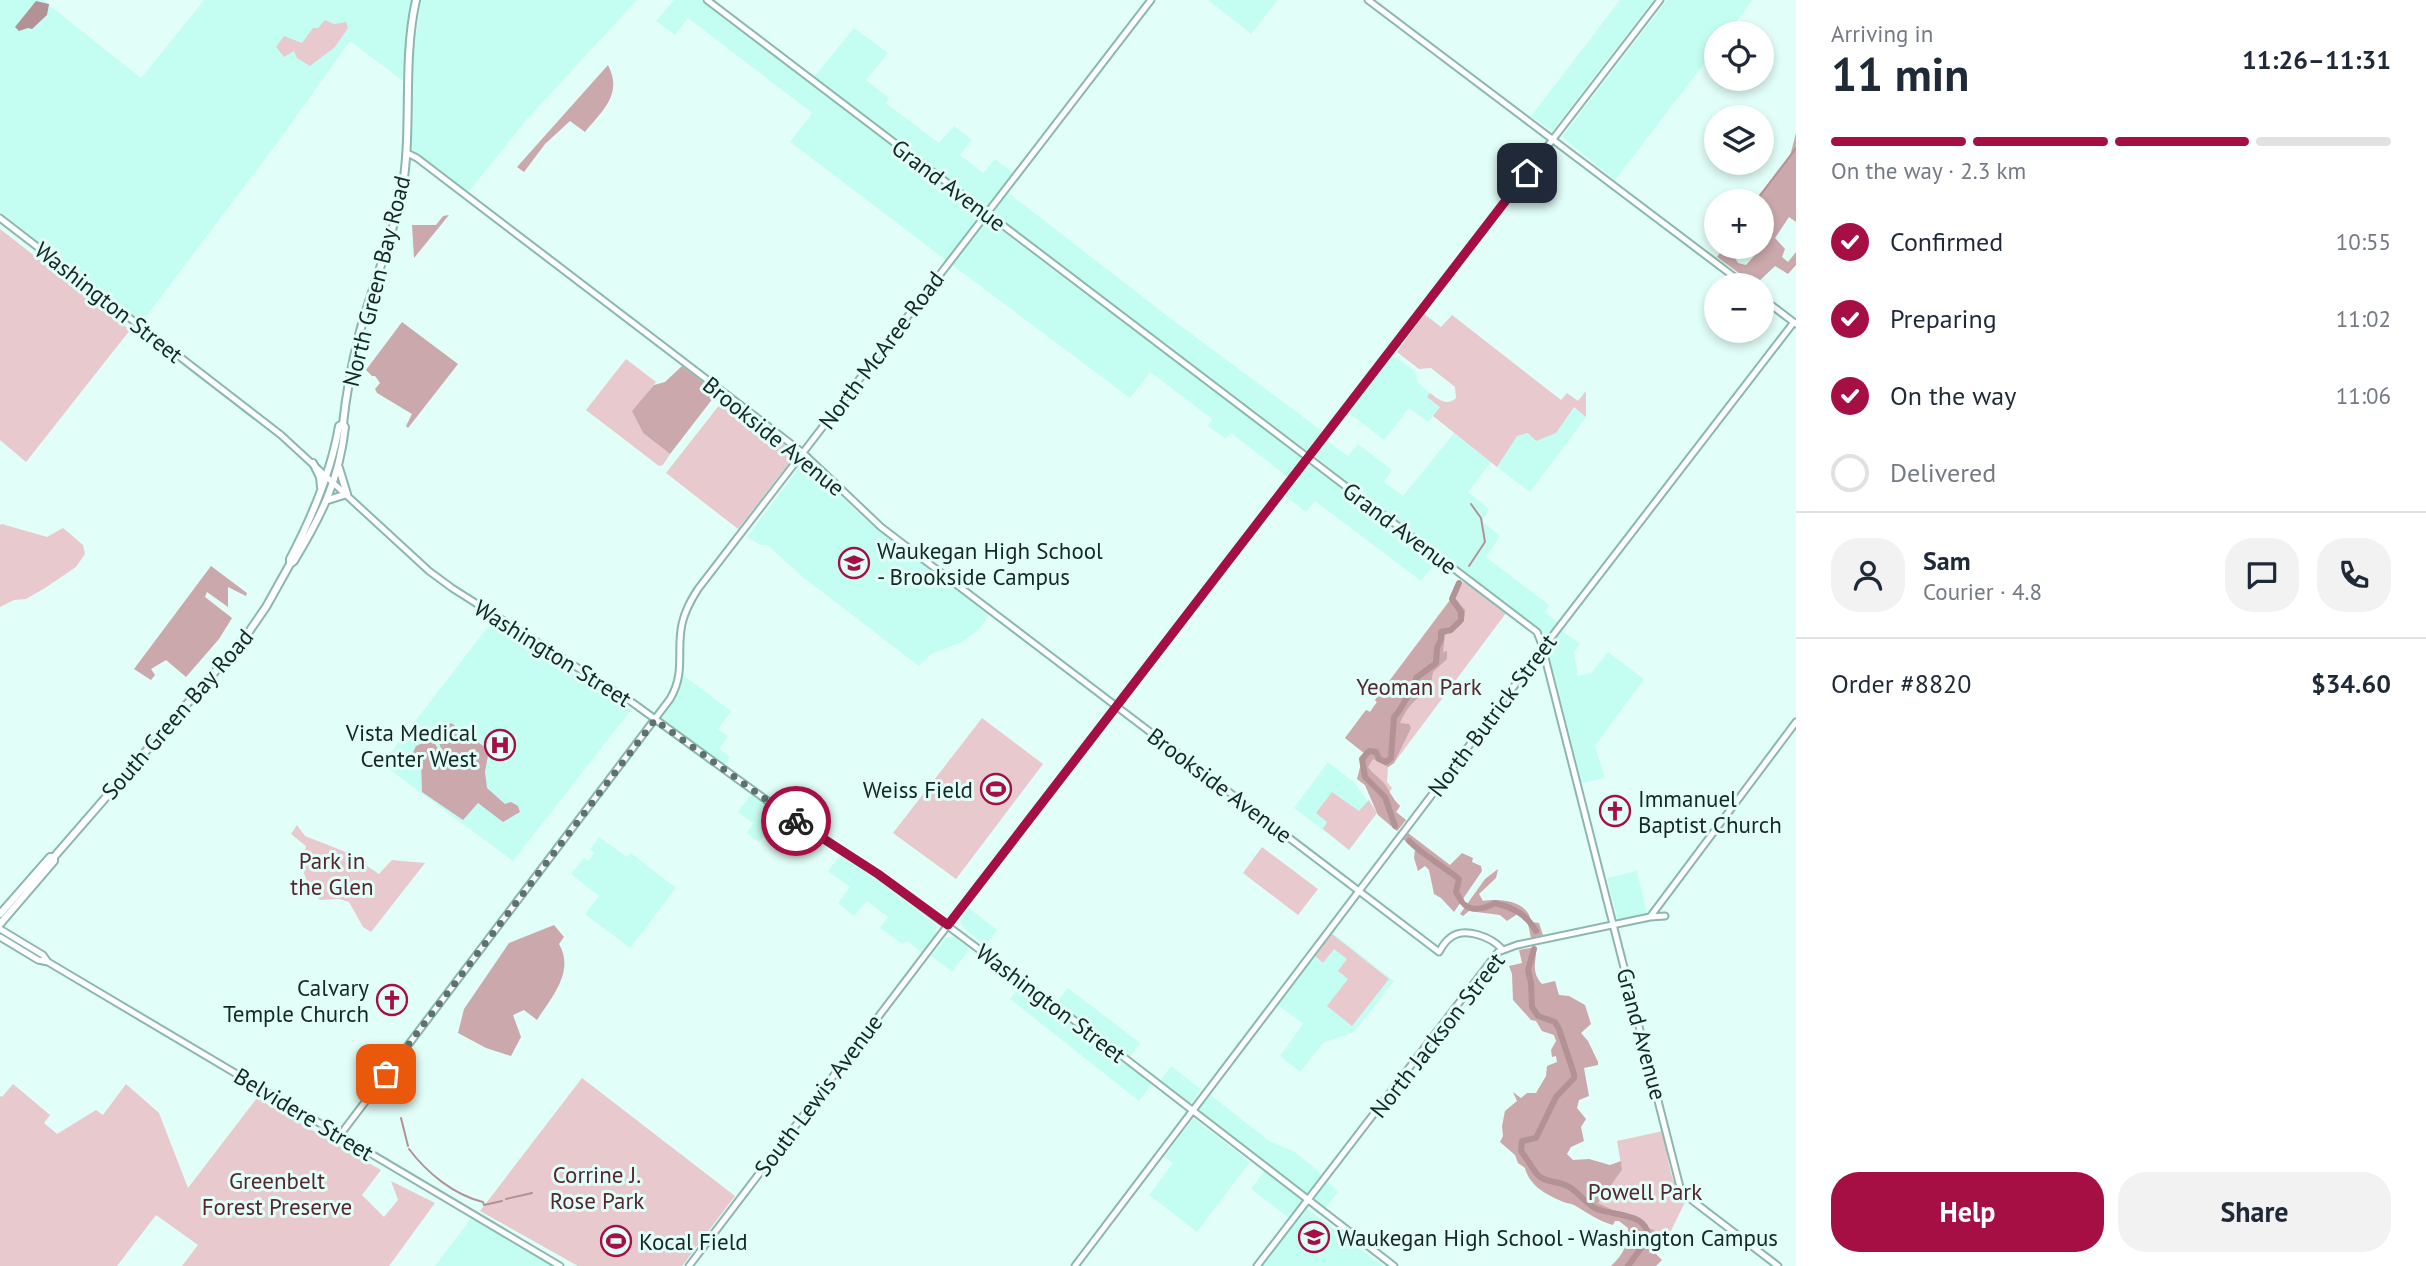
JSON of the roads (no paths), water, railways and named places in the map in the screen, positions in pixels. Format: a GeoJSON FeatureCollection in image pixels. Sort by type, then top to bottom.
{"type":"FeatureCollection","features":[{"type":"Feature","properties":{"kind":"main road","name":"North Green Bay Road"},"geometry":{"type":"LineString","coordinates":[[327,475],[340,426],[343,424],[359,335],[396,220],[407,153],[409,44],[416,0]]}},
{"type":"Feature","properties":{"kind":"main road","name":"Grand Avenue"},"geometry":{"type":"LineString","coordinates":[[707,0],[1537,632],[1680,1187],[1689,1198],[1778,1266]]}},
{"type":"Feature","properties":{"kind":"main road","name":"North McAree Road"},"geometry":{"type":"LineString","coordinates":[[340,1135],[672,696],[681,666],[681,625],[689,603],[1151,0]]}},
{"type":"Feature","properties":{"kind":"main road"},"geometry":{"type":"LineString","coordinates":[[1368,0],[1729,273]]}},
{"type":"Feature","properties":{"kind":"main road","name":"South Lewis Avenue"},"geometry":{"type":"LineString","coordinates":[[689,1266],[1660,0]]}},
{"type":"Feature","properties":{"kind":"main road","name":"Brookside Avenue"},"geometry":{"type":"LineString","coordinates":[[407,153],[413,154],[803,453],[881,527],[1439,952],[1451,937],[1458,933],[1483,936],[1502,949]]}},
{"type":"Feature","properties":{"kind":"main road","name":"Washington Street"},"geometry":{"type":"LineString","coordinates":[[0,218],[281,435],[428,570],[633,703],[787,815],[878,874],[1394,1266]]}},
{"type":"Feature","properties":{"kind":"main road"},"geometry":{"type":"LineString","coordinates":[[1774,307],[1795,323]]}},
{"type":"Feature","properties":{"kind":"main road","name":"North Butrick Street"},"geometry":{"type":"LineString","coordinates":[[1074,1266],[1543,648],[1795,323]]}},
{"type":"Feature","properties":{"kind":"main road","name":"South Green Bay Road"},"geometry":{"type":"LineString","coordinates":[[290,564],[328,500],[338,467],[344,436],[343,424]]}},
{"type":"Feature","properties":{"kind":"main road"},"geometry":{"type":"LineString","coordinates":[[313,463],[322,465],[331,461]]}},
{"type":"Feature","properties":{"kind":"main road"},"geometry":{"type":"LineString","coordinates":[[313,463],[320,477],[321,491]]}},
{"type":"Feature","properties":{"kind":"main road"},"geometry":{"type":"LineString","coordinates":[[328,500],[347,494],[338,467]]}},
{"type":"Feature","properties":{"kind":"main road","name":"South Green Bay Road"},"geometry":{"type":"LineString","coordinates":[[0,914],[49,859],[54,857],[246,636],[290,564],[327,475]]}},
{"type":"Feature","properties":{"kind":"main road"},"geometry":{"type":"LineString","coordinates":[[1650,917],[1796,722]]}},
{"type":"Feature","properties":{"kind":"main road","name":"South Green Bay Road"},"geometry":{"type":"LineString","coordinates":[[0,924],[54,861],[54,857]]}},
{"type":"Feature","properties":{"kind":"main road","name":"North Jackson Street"},"geometry":{"type":"LineString","coordinates":[[1257,1266],[1502,949],[1613,924],[1665,916]]}},
{"type":"Feature","properties":{"kind":"main road","name":"Belvidere Street"},"geometry":{"type":"LineString","coordinates":[[0,929],[43,955],[48,962]]}},
{"type":"Feature","properties":{"kind":"main road","name":"Belvidere Street"},"geometry":{"type":"LineString","coordinates":[[0,937],[38,960],[48,962],[560,1266]]}},
{"type":"Feature","properties":{"kind":"waterway"},"geometry":{"type":"LineString","coordinates":[[1765,189],[1796,148]]}},
{"type":"Feature","properties":{"kind":"waterway"},"geometry":{"type":"LineString","coordinates":[[1469,566],[1485,542],[1481,518],[1471,504]]}},
{"type":"Feature","properties":{"kind":"waterway"},"geometry":{"type":"LineString","coordinates":[[1395,826],[1385,797],[1365,777],[1362,759],[1369,751],[1376,752],[1379,759],[1386,762],[1391,758],[1394,717],[1416,678],[1436,663],[1441,632],[1451,630],[1461,620],[1461,612],[1452,599],[1459,583]]}},
{"type":"Feature","properties":{"kind":"waterway"},"geometry":{"type":"LineString","coordinates":[[1409,841],[1459,879],[1456,892],[1462,902]]}},
{"type":"Feature","properties":{"kind":"waterway"},"geometry":{"type":"LineString","coordinates":[[1465,905],[1476,909],[1495,903],[1508,907],[1524,916],[1536,931]]}},
{"type":"Feature","properties":{"kind":"waterway"},"geometry":{"type":"LineString","coordinates":[[1534,949],[1528,970],[1532,1007],[1538,1016],[1555,1022],[1574,1078],[1556,1097],[1536,1138],[1522,1141],[1521,1151],[1540,1177],[1567,1186],[1597,1209],[1630,1217],[1644,1225],[1647,1240],[1628,1266]]}},
{"type":"Feature","properties":{"kind":"waterway"},"geometry":{"type":"LineString","coordinates":[[401,1118],[408,1146]]}},
{"type":"Feature","properties":{"kind":"waterway"},"geometry":{"type":"LineString","coordinates":[[409,1149],[433,1174],[462,1194],[483,1202],[484,1205],[502,1201]]}},
{"type":"Feature","properties":{"kind":"waterway"},"geometry":{"type":"LineString","coordinates":[[506,1199],[532,1193]]}},
{"type":"Feature","properties":{"kind":"place","name":"Waukegan High School - Brookside Campus"},"geometry":{"type":"Point","coordinates":[854,563]}},
{"type":"Feature","properties":{"kind":"place","name":"Vista Medical Center West"},"geometry":{"type":"Point","coordinates":[500,745]}},
{"type":"Feature","properties":{"kind":"place","name":"Weiss Field"},"geometry":{"type":"Point","coordinates":[996,789]}},
{"type":"Feature","properties":{"kind":"place","name":"Immanuel Baptist Church"},"geometry":{"type":"Point","coordinates":[1615,811]}},
{"type":"Feature","properties":{"kind":"place","name":"Calvary Temple Church"},"geometry":{"type":"Point","coordinates":[392,1000]}},
{"type":"Feature","properties":{"kind":"place","name":"Waukegan High School - Washington Campus"},"geometry":{"type":"Point","coordinates":[1314,1237]}},
{"type":"Feature","properties":{"kind":"place","name":"Kocal Field"},"geometry":{"type":"Point","coordinates":[616,1241]}},
{"type":"Feature","properties":{"kind":"park label","name":"Yeoman Park"},"geometry":{"type":"Point","coordinates":[1419,686]}},
{"type":"Feature","properties":{"kind":"park label","name":"Park in the Glen"},"geometry":{"type":"Point","coordinates":[332,873]}},
{"type":"Feature","properties":{"kind":"park label","name":"Corrine J. Rose Park"},"geometry":{"type":"Point","coordinates":[597,1187]}},
{"type":"Feature","properties":{"kind":"park label","name":"Powell Park"},"geometry":{"type":"Point","coordinates":[1645,1191]}},
{"type":"Feature","properties":{"kind":"park label","name":"Greenbelt Forest Preserve"},"geometry":{"type":"Point","coordinates":[277,1193]}}]}
